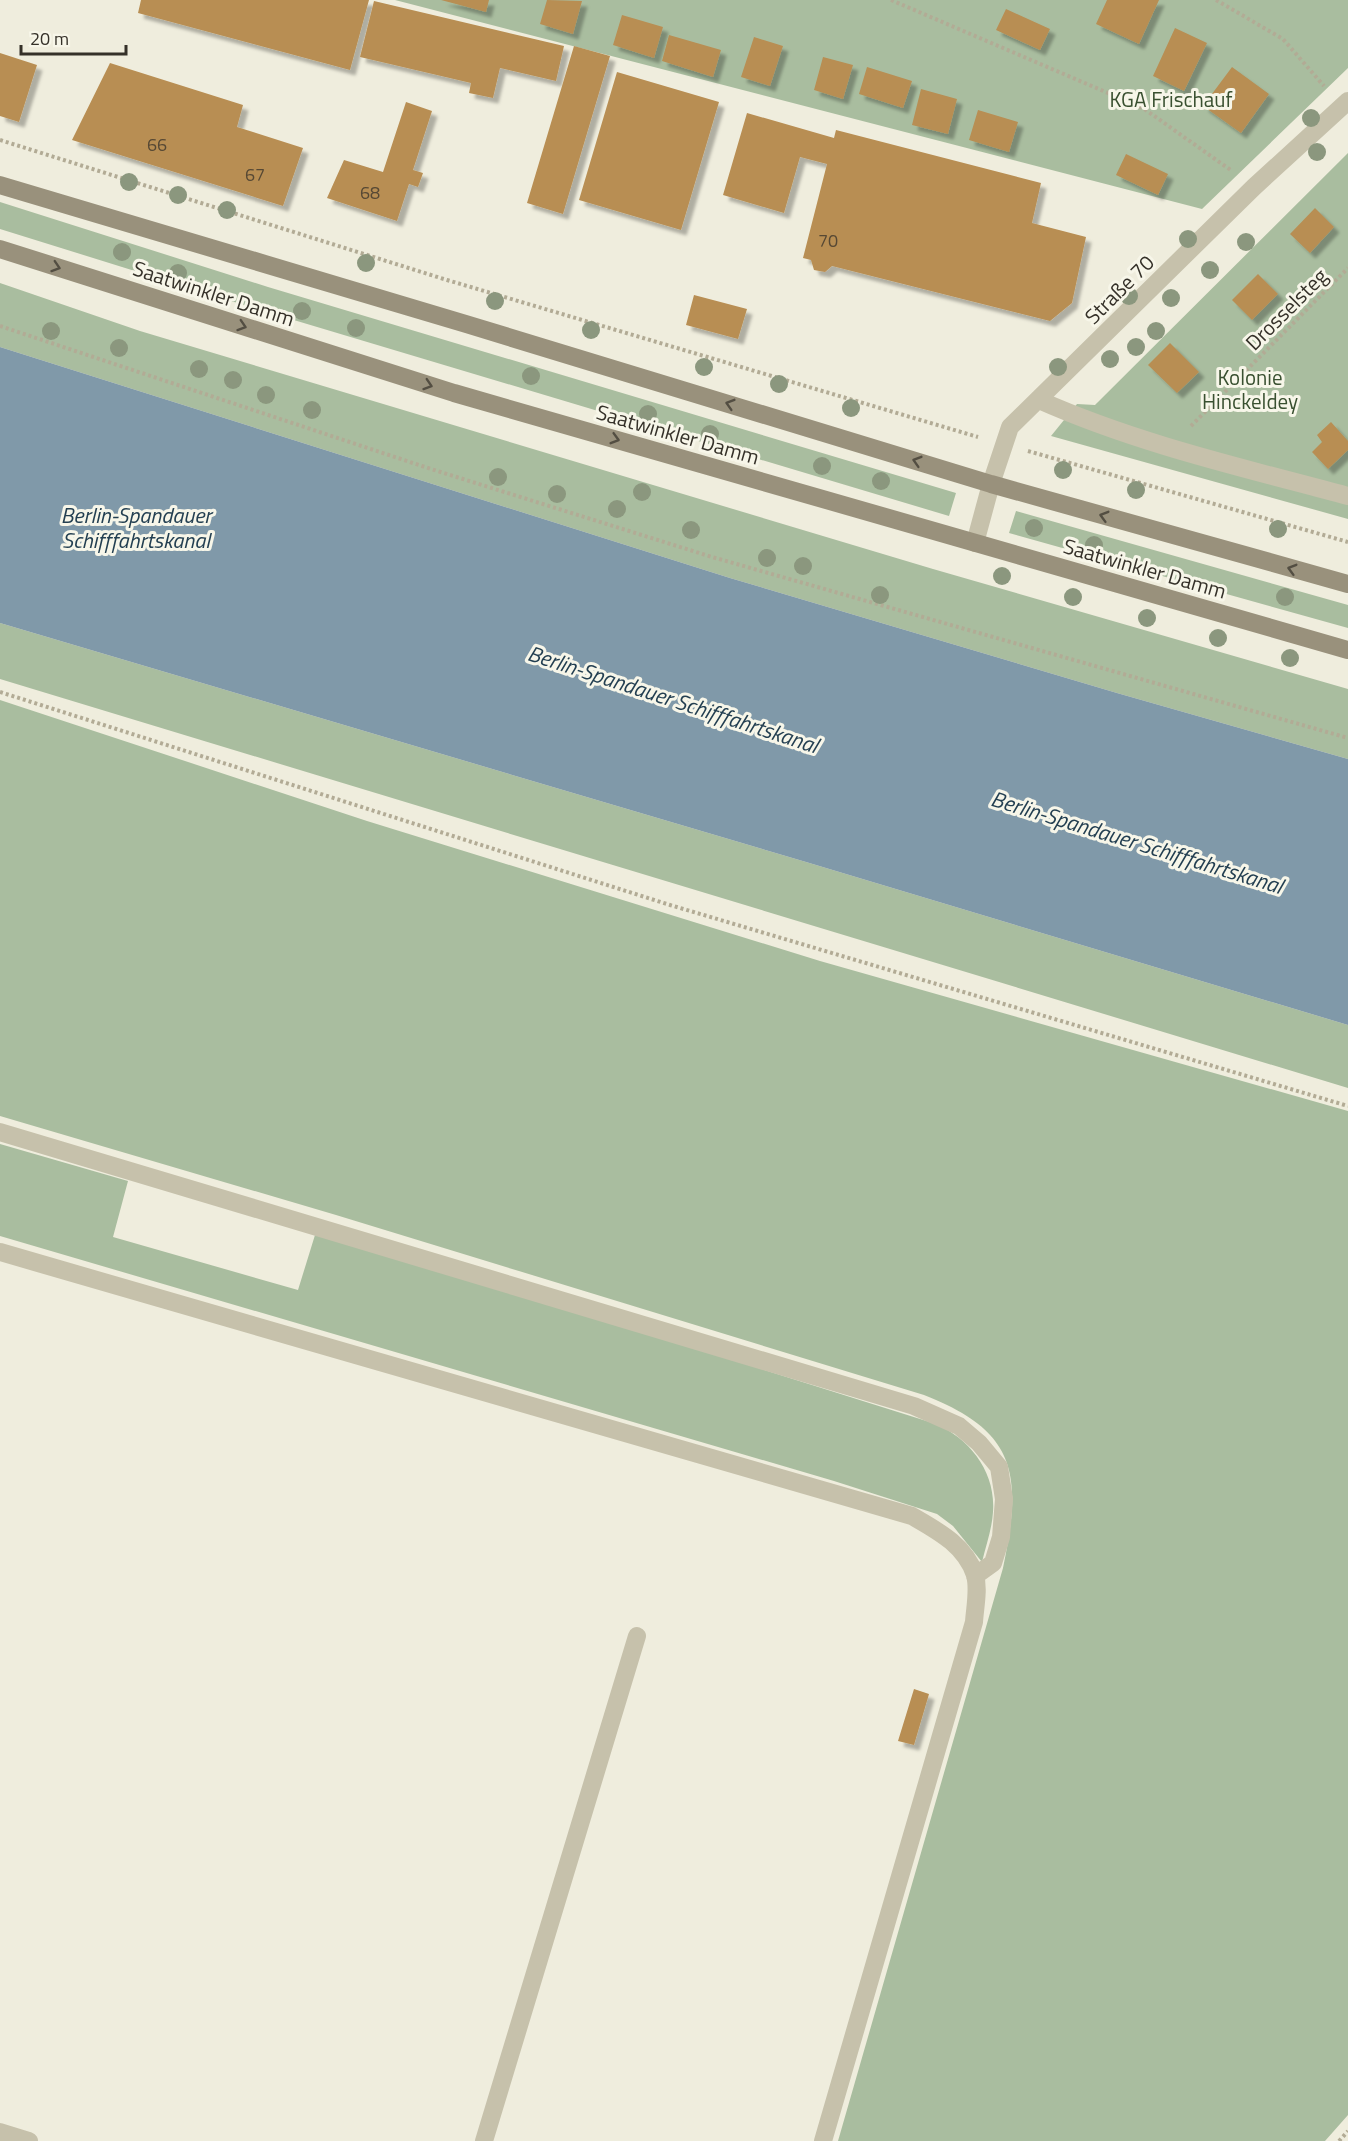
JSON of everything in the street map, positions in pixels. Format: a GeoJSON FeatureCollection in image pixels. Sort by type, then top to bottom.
{"type":"FeatureCollection","features":[{"type":"Feature","properties":{"kind":"main road","name":"Saatwinkler Damm"},"geometry":{"type":"LineString","coordinates":[[0,185],[991,484],[1348,584]]}},
{"type":"Feature","properties":{"kind":"main road","name":"Saatwinkler Damm"},"geometry":{"type":"LineString","coordinates":[[0,249],[454,393],[1348,650]]}},
{"type":"Feature","properties":{"kind":"lane","name":"Straße 70"},"geometry":{"type":"LineString","coordinates":[[975,543],[1010,427],[1254,187],[1345,104]]}},
{"type":"Feature","properties":{"kind":"lane"},"geometry":{"type":"LineString","coordinates":[[1039,400],[1069,413],[1169,448],[1348,496]]}},
{"type":"Feature","properties":{"kind":"lane"},"geometry":{"type":"LineString","coordinates":[[0,1132],[914,1406],[959,1426],[979,1443],[999,1467],[1004,1499],[1001,1537],[993,1563],[975,1576]]}},
{"type":"Feature","properties":{"kind":"lane"},"geometry":{"type":"LineString","coordinates":[[0,1252],[912,1516],[943,1533],[964,1553],[975,1576],[974,1622],[823,2141]]}},
{"type":"Feature","properties":{"kind":"lane"},"geometry":{"type":"LineString","coordinates":[[484,2141],[637,1636]]}},
{"type":"Feature","properties":{"kind":"lane"},"geometry":{"type":"LineString","coordinates":[[0,2132],[29,2141]]}},
{"type":"Feature","properties":{"kind":"path"},"geometry":{"type":"LineString","coordinates":[[891,0],[1143,108],[1254,187]]}},
{"type":"Feature","properties":{"kind":"path"},"geometry":{"type":"LineString","coordinates":[[1216,0],[1283,39],[1345,104]]}},
{"type":"Feature","properties":{"kind":"path"},"geometry":{"type":"LineString","coordinates":[[0,140],[447,280],[1004,444],[1348,542]]}},
{"type":"Feature","properties":{"kind":"path","name":"Drosselsteg"},"geometry":{"type":"LineString","coordinates":[[1169,448],[1348,268]]}},
{"type":"Feature","properties":{"kind":"path"},"geometry":{"type":"LineString","coordinates":[[0,326],[432,469],[712,557],[1348,738]]}},
{"type":"Feature","properties":{"kind":"path"},"geometry":{"type":"LineString","coordinates":[[0,692],[670,905],[1348,1106]]}},
{"type":"Feature","properties":{"kind":"path"},"geometry":{"type":"LineString","coordinates":[[1339,2141],[1348,2131]]}},
{"type":"Feature","properties":{"kind":"green space","name":"KGA Frischauf"},"geometry":{"type":"Polygon","coordinates":[[[395,0],[1348,0],[1348,68],[1202,209],[395,0]]]}},
{"type":"Feature","properties":{"kind":"green space","name":"Kolonie Hinckeldey"},"geometry":{"type":"Polygon","coordinates":[[[1348,153],[1348,519],[1051,436],[1077,404],[1095,405],[1348,153]]]}},
{"type":"Feature","properties":{"kind":"green space"},"geometry":{"type":"Polygon","coordinates":[[[0,202],[268,287],[956,493],[949,516],[257,309],[0,229],[0,202]]]}},
{"type":"Feature","properties":{"kind":"green space"},"geometry":{"type":"Polygon","coordinates":[[[0,283],[140,331],[933,569],[1348,689],[1348,759],[730,578],[0,347],[0,283]]]}},
{"type":"Feature","properties":{"kind":"green space"},"geometry":{"type":"Polygon","coordinates":[[[1016,511],[1348,605],[1348,628],[1009,533],[1016,511]]]}},
{"type":"Feature","properties":{"kind":"green space"},"geometry":{"type":"Polygon","coordinates":[[[0,623],[1348,1025],[1348,1088],[0,679],[0,623]]]}},
{"type":"Feature","properties":{"kind":"green space"},"geometry":{"type":"Polygon","coordinates":[[[0,700],[367,821],[820,961],[1348,1111],[1348,2115],[1325,2141],[838,2141],[1003,1568],[1012,1507],[1011,1483],[1006,1461],[996,1442],[979,1425],[955,1409],[924,1395],[336,1215],[0,1116],[0,700]]]}},
{"type":"Feature","properties":{"kind":"green space"},"geometry":{"type":"Polygon","coordinates":[[[0,1144],[128,1181],[113,1237],[298,1290],[315,1235],[685,1345],[936,1424],[960,1438],[970,1448],[990,1483],[993,1512],[982,1562],[953,1526],[937,1514],[834,1481],[0,1236],[0,1144]]]}},
{"type":"Feature","properties":{"kind":"water","name":"Berlin-Spandauer Schifffahrtskanal"},"geometry":{"type":"Polygon","coordinates":[[[0,347],[730,578],[1348,759],[1348,1025],[0,623],[0,347]]]}},
{"type":"Feature","properties":{"kind":"building"},"geometry":{"type":"Polygon","coordinates":[[[141,0],[369,0],[350,70],[138,13],[141,0]]]}},
{"type":"Feature","properties":{"kind":"building"},"geometry":{"type":"Polygon","coordinates":[[[441,0],[489,0],[486,12],[441,0]]]}},
{"type":"Feature","properties":{"kind":"building"},"geometry":{"type":"Polygon","coordinates":[[[547,0],[582,1],[573,34],[540,24],[547,0]]]}},
{"type":"Feature","properties":{"kind":"building"},"geometry":{"type":"Polygon","coordinates":[[[1107,0],[1159,0],[1139,44],[1096,24],[1107,0]]]}},
{"type":"Feature","properties":{"kind":"building"},"geometry":{"type":"Polygon","coordinates":[[[374,1],[564,46],[556,81],[500,68],[493,98],[469,93],[471,83],[360,57],[374,1]]]}},
{"type":"Feature","properties":{"kind":"building"},"geometry":{"type":"Polygon","coordinates":[[[1006,9],[1050,29],[1040,50],[996,30],[1006,9]]]}},
{"type":"Feature","properties":{"kind":"building"},"geometry":{"type":"Polygon","coordinates":[[[622,15],[663,27],[654,58],[613,45],[622,15]]]}},
{"type":"Feature","properties":{"kind":"building"},"geometry":{"type":"Polygon","coordinates":[[[1175,28],[1207,43],[1184,91],[1153,76],[1175,28]]]}},
{"type":"Feature","properties":{"kind":"building"},"geometry":{"type":"Polygon","coordinates":[[[669,35],[721,50],[713,77],[662,61],[669,35]]]}},
{"type":"Feature","properties":{"kind":"building"},"geometry":{"type":"Polygon","coordinates":[[[754,37],[783,46],[770,86],[741,77],[754,37]]]}},
{"type":"Feature","properties":{"kind":"building"},"geometry":{"type":"Polygon","coordinates":[[[574,46],[610,56],[563,214],[527,203],[574,46]]]}},
{"type":"Feature","properties":{"kind":"building"},"geometry":{"type":"Polygon","coordinates":[[[0,53],[37,65],[19,122],[0,116],[0,53]]]}},
{"type":"Feature","properties":{"kind":"building"},"geometry":{"type":"Polygon","coordinates":[[[823,57],[853,65],[843,99],[814,90],[823,57]]]}},
{"type":"Feature","properties":{"kind":"building"},"geometry":{"type":"Polygon","coordinates":[[[110,63],[243,105],[237,127],[303,148],[283,206],[72,140],[110,63]]]}},
{"type":"Feature","properties":{"kind":"building"},"geometry":{"type":"Polygon","coordinates":[[[867,67],[912,81],[903,108],[859,94],[867,67]]]}},
{"type":"Feature","properties":{"kind":"building"},"geometry":{"type":"Polygon","coordinates":[[[1232,67],[1269,94],[1241,133],[1203,106],[1232,67]]]}},
{"type":"Feature","properties":{"kind":"building"},"geometry":{"type":"Polygon","coordinates":[[[617,72],[719,102],[681,230],[579,200],[617,72]]]}},
{"type":"Feature","properties":{"kind":"building"},"geometry":{"type":"Polygon","coordinates":[[[921,89],[957,99],[948,134],[912,125],[921,89]]]}},
{"type":"Feature","properties":{"kind":"building"},"geometry":{"type":"Polygon","coordinates":[[[406,102],[432,111],[413,170],[423,173],[418,187],[409,184],[397,221],[327,198],[344,160],[383,172],[406,102]]]}},
{"type":"Feature","properties":{"kind":"building"},"geometry":{"type":"Polygon","coordinates":[[[978,110],[1018,122],[1009,152],[969,140],[978,110]]]}},
{"type":"Feature","properties":{"kind":"building"},"geometry":{"type":"Polygon","coordinates":[[[747,113],[834,138],[836,130],[1041,183],[1032,223],[1086,237],[1072,303],[1050,321],[832,266],[825,272],[814,270],[811,260],[803,258],[827,164],[800,157],[784,213],[723,195],[747,113]]]}},
{"type":"Feature","properties":{"kind":"building"},"geometry":{"type":"Polygon","coordinates":[[[1126,154],[1168,174],[1158,195],[1116,175],[1126,154]]]}},
{"type":"Feature","properties":{"kind":"building"},"geometry":{"type":"Polygon","coordinates":[[[1315,208],[1334,227],[1310,253],[1290,234],[1315,208]]]}},
{"type":"Feature","properties":{"kind":"building"},"geometry":{"type":"Polygon","coordinates":[[[1258,274],[1278,294],[1252,320],[1232,300],[1258,274]]]}},
{"type":"Feature","properties":{"kind":"building"},"geometry":{"type":"Polygon","coordinates":[[[694,295],[747,309],[738,339],[686,325],[694,295]]]}},
{"type":"Feature","properties":{"kind":"building"},"geometry":{"type":"Polygon","coordinates":[[[1170,343],[1199,372],[1177,393],[1148,365],[1170,343]]]}},
{"type":"Feature","properties":{"kind":"building"},"geometry":{"type":"Polygon","coordinates":[[[1331,422],[1348,441],[1348,450],[1328,469],[1312,452],[1322,442],[1317,435],[1331,422]]]}},
{"type":"Feature","properties":{"kind":"building"},"geometry":{"type":"Polygon","coordinates":[[[914,1689],[929,1694],[914,1745],[898,1741],[914,1689]]]}}]}
